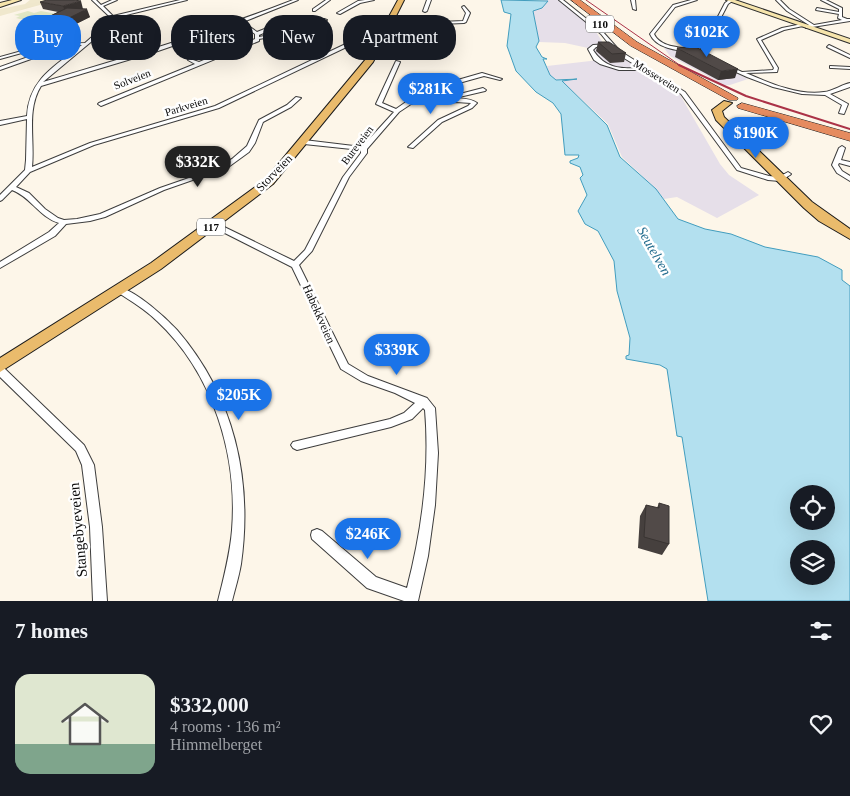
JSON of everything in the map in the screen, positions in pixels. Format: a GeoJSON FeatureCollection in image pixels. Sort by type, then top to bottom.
{"type":"FeatureCollection","features":[{"type":"Feature","properties":{"kind":"highway","name":"Mosseveien"},"geometry":{"type":"LineString","coordinates":[[570,0],[631,46],[736,103],[850,135]]}},
{"type":"Feature","properties":{"kind":"highway","name":"Mosseveien"},"geometry":{"type":"LineString","coordinates":[[575,0],[634,44],[736,103]]}},
{"type":"Feature","properties":{"kind":"main road","name":"Storveien"},"geometry":{"type":"LineString","coordinates":[[394,15],[401,0]]}},
{"type":"Feature","properties":{"kind":"main road","name":"Storveien"},"geometry":{"type":"LineString","coordinates":[[2,364],[120,290],[213,226],[276,175],[369,60]]}},
{"type":"Feature","properties":{"kind":"main road"},"geometry":{"type":"LineString","coordinates":[[736,103],[717,110],[719,118],[780,175],[850,228]]}},
{"type":"Feature","properties":{"kind":"main road"},"geometry":{"type":"LineString","coordinates":[[736,103],[726,112],[727,119],[823,218],[850,235]]}},
{"type":"Feature","properties":{"kind":"street"},"geometry":{"type":"LineString","coordinates":[[0,5],[18,0]]}},
{"type":"Feature","properties":{"kind":"street"},"geometry":{"type":"LineString","coordinates":[[94,0],[111,15]]}},
{"type":"Feature","properties":{"kind":"street"},"geometry":{"type":"LineString","coordinates":[[101,6],[115,0]]}},
{"type":"Feature","properties":{"kind":"street"},"geometry":{"type":"LineString","coordinates":[[117,15],[185,0]]}},
{"type":"Feature","properties":{"kind":"street"},"geometry":{"type":"LineString","coordinates":[[253,17],[296,0]]}},
{"type":"Feature","properties":{"kind":"street"},"geometry":{"type":"LineString","coordinates":[[314,10],[328,0]]}},
{"type":"Feature","properties":{"kind":"street"},"geometry":{"type":"LineString","coordinates":[[339,13],[359,2],[372,0]]}},
{"type":"Feature","properties":{"kind":"street"},"geometry":{"type":"LineString","coordinates":[[425,10],[429,0]]}},
{"type":"Feature","properties":{"kind":"street","name":"Mosseveien"},"geometry":{"type":"LineString","coordinates":[[561,0],[609,43],[644,69],[683,93],[736,165]]}},
{"type":"Feature","properties":{"kind":"street"},"geometry":{"type":"LineString","coordinates":[[633,0],[635,9]]}},
{"type":"Feature","properties":{"kind":"street"},"geometry":{"type":"LineString","coordinates":[[695,0],[674,6],[652,36],[663,44],[701,52],[705,57]]}},
{"type":"Feature","properties":{"kind":"street"},"geometry":{"type":"LineString","coordinates":[[701,52],[721,13],[730,0],[850,41]]}},
{"type":"Feature","properties":{"kind":"street"},"geometry":{"type":"LineString","coordinates":[[778,0],[807,26]]}},
{"type":"Feature","properties":{"kind":"street"},"geometry":{"type":"LineString","coordinates":[[823,0],[841,9],[840,18],[848,21]]}},
{"type":"Feature","properties":{"kind":"street"},"geometry":{"type":"LineString","coordinates":[[456,22],[466,20],[468,13],[464,7]]}},
{"type":"Feature","properties":{"kind":"street"},"geometry":{"type":"LineString","coordinates":[[817,9],[840,13]]}},
{"type":"Feature","properties":{"kind":"street"},"geometry":{"type":"LineString","coordinates":[[738,72],[775,70],[776,68],[770,62],[759,39],[783,29],[848,21]]}},
{"type":"Feature","properties":{"kind":"street"},"geometry":{"type":"LineString","coordinates":[[253,32],[258,36],[263,34]]}},
{"type":"Feature","properties":{"kind":"street","name":"Solveien"},"geometry":{"type":"LineString","coordinates":[[101,104],[248,45],[258,36],[263,35]]}},
{"type":"Feature","properties":{"kind":"street"},"geometry":{"type":"LineString","coordinates":[[28,171],[32,149],[28,117],[32,98],[38,85],[50,72],[91,40]]}},
{"type":"Feature","properties":{"kind":"street"},"geometry":{"type":"LineString","coordinates":[[609,43],[597,45],[590,50],[596,60],[606,65],[631,70],[644,69]]}},
{"type":"Feature","properties":{"kind":"street"},"geometry":{"type":"LineString","coordinates":[[81,44],[86,44]]}},
{"type":"Feature","properties":{"kind":"street"},"geometry":{"type":"LineString","coordinates":[[38,85],[99,69],[171,45]]}},
{"type":"Feature","properties":{"kind":"street"},"geometry":{"type":"LineString","coordinates":[[829,46],[850,56]]}},
{"type":"Feature","properties":{"kind":"street","name":"Parkveien"},"geometry":{"type":"LineString","coordinates":[[0,199],[28,171],[80,148],[204,112],[343,47]]}},
{"type":"Feature","properties":{"kind":"street"},"geometry":{"type":"LineString","coordinates":[[0,58],[15,54]]}},
{"type":"Feature","properties":{"kind":"street"},"geometry":{"type":"LineString","coordinates":[[0,69],[24,60]]}},
{"type":"Feature","properties":{"kind":"street"},"geometry":{"type":"LineString","coordinates":[[190,60],[189,61],[199,64]]}},
{"type":"Feature","properties":{"kind":"street"},"geometry":{"type":"LineString","coordinates":[[397,111],[379,104],[398,62]]}},
{"type":"Feature","properties":{"kind":"street"},"geometry":{"type":"LineString","coordinates":[[719,63],[738,72],[810,94],[826,94],[850,85]]}},
{"type":"Feature","properties":{"kind":"street"},"geometry":{"type":"LineString","coordinates":[[832,67],[850,68]]}},
{"type":"Feature","properties":{"kind":"street","name":"Bureveien"},"geometry":{"type":"LineString","coordinates":[[295,265],[308,251],[346,177],[364,153],[364,149],[397,111],[425,91],[487,74],[500,79]]}},
{"type":"Feature","properties":{"kind":"street"},"geometry":{"type":"LineString","coordinates":[[411,102],[428,102],[484,90]]}},
{"type":"Feature","properties":{"kind":"street"},"geometry":{"type":"LineString","coordinates":[[826,94],[845,104],[842,113]]}},
{"type":"Feature","properties":{"kind":"street"},"geometry":{"type":"LineString","coordinates":[[12,188],[20,189],[34,200],[48,218],[64,222],[100,217],[162,189],[223,167],[243,154],[251,146],[261,121],[289,106],[298,98]]}},
{"type":"Feature","properties":{"kind":"street"},"geometry":{"type":"LineString","coordinates":[[412,147],[440,120],[470,107],[474,103],[471,101],[443,99]]}},
{"type":"Feature","properties":{"kind":"street"},"geometry":{"type":"LineString","coordinates":[[0,123],[28,117]]}},
{"type":"Feature","properties":{"kind":"street"},"geometry":{"type":"LineString","coordinates":[[304,142],[364,149]]}},
{"type":"Feature","properties":{"kind":"street"},"geometry":{"type":"LineString","coordinates":[[842,148],[835,165],[839,172],[850,179]]}},
{"type":"Feature","properties":{"kind":"street"},"geometry":{"type":"LineString","coordinates":[[837,161],[850,164]]}},
{"type":"Feature","properties":{"kind":"street"},"geometry":{"type":"LineString","coordinates":[[736,165],[746,172],[780,175]]}},
{"type":"Feature","properties":{"kind":"street"},"geometry":{"type":"LineString","coordinates":[[736,165],[780,175]]}},
{"type":"Feature","properties":{"kind":"street"},"geometry":{"type":"LineString","coordinates":[[0,265],[52,234],[64,222]]}},
{"type":"Feature","properties":{"kind":"street"},"geometry":{"type":"LineString","coordinates":[[213,226],[295,265]]}},
{"type":"Feature","properties":{"kind":"street","name":"Habekkveien"},"geometry":{"type":"LineString","coordinates":[[295,265],[344,366],[354,374],[411,394],[423,401]]}},
{"type":"Feature","properties":{"kind":"street"},"geometry":{"type":"LineString","coordinates":[[120,290],[167,324],[206,376],[221,406],[231,447],[239,508],[236,548],[225,601]]}},
{"type":"Feature","properties":{"kind":"street","name":"Stangebyeveien"},"geometry":{"type":"LineString","coordinates":[[2,364],[80,448],[84,456],[92,488],[100,601]]}},
{"type":"Feature","properties":{"kind":"street"},"geometry":{"type":"LineString","coordinates":[[297,445],[391,423],[408,416],[423,401],[430,408],[432,464],[428,506],[412,599],[372,583],[317,535]]}},
{"type":"Feature","properties":{"kind":"shaded area"},"geometry":{"type":"Polygon","coordinates":[[[30,0],[58,0],[0,16],[0,9],[25,4],[30,0]]]}},
{"type":"Feature","properties":{"kind":"shaded area"},"geometry":{"type":"Polygon","coordinates":[[[539,0],[560,0],[593,27],[605,46],[679,93],[720,164],[729,175],[759,195],[717,218],[677,197],[664,199],[622,157],[608,124],[562,81],[576,78],[556,80],[550,75],[547,66],[599,60],[588,48],[565,43],[539,42],[533,11],[541,8],[547,1],[539,0]]]}},
{"type":"Feature","properties":{"kind":"shaded area"},"geometry":{"type":"Polygon","coordinates":[[[664,48],[691,51],[748,79],[724,85],[670,56],[664,48]]]}},
{"type":"Feature","properties":{"kind":"green space"},"geometry":{"type":"Polygon","coordinates":[[[28,11],[57,14],[54,15],[14,15],[28,11]]]}},
{"type":"Feature","properties":{"kind":"water","name":"Seutelven"},"geometry":{"type":"Polygon","coordinates":[[[501,0],[548,1],[542,8],[533,11],[539,41],[536,47],[542,57],[547,59],[543,59],[550,75],[556,80],[577,79],[562,81],[607,125],[620,157],[656,189],[678,219],[705,229],[731,234],[765,247],[818,257],[842,270],[842,280],[850,286],[850,601],[708,601],[682,437],[677,436],[667,369],[660,365],[626,359],[626,356],[629,355],[630,338],[617,291],[614,261],[598,231],[585,224],[578,211],[587,195],[580,178],[583,175],[580,167],[570,163],[570,161],[578,158],[579,155],[565,155],[561,114],[553,103],[536,92],[516,71],[507,46],[511,14],[504,12],[501,0]]]}},
{"type":"Feature","properties":{"kind":"building"},"geometry":{"type":"Polygon","coordinates":[[[47,0],[81,1],[63,6],[40,2],[47,0]]]}},
{"type":"Feature","properties":{"kind":"building"},"geometry":{"type":"Polygon","coordinates":[[[67,8],[87,9],[75,15],[52,15],[67,8]]]}},
{"type":"Feature","properties":{"kind":"building"},"geometry":{"type":"Polygon","coordinates":[[[598,42],[609,42],[626,53],[612,54],[598,42]]]}},
{"type":"Feature","properties":{"kind":"building"},"geometry":{"type":"Polygon","coordinates":[[[694,46],[738,69],[721,71],[677,48],[694,46]]]}},
{"type":"Feature","properties":{"kind":"building"},"geometry":{"type":"Polygon","coordinates":[[[659,503],[669,506],[669,544],[644,537],[646,505],[659,508],[659,503]]]}},
{"type":"Feature","properties":{"kind":"railway"},"geometry":{"type":"LineString","coordinates":[[586,0],[681,66]]}},
{"type":"Feature","properties":{"kind":"railway"},"geometry":{"type":"LineString","coordinates":[[681,66],[746,96],[850,129]]}}]}
